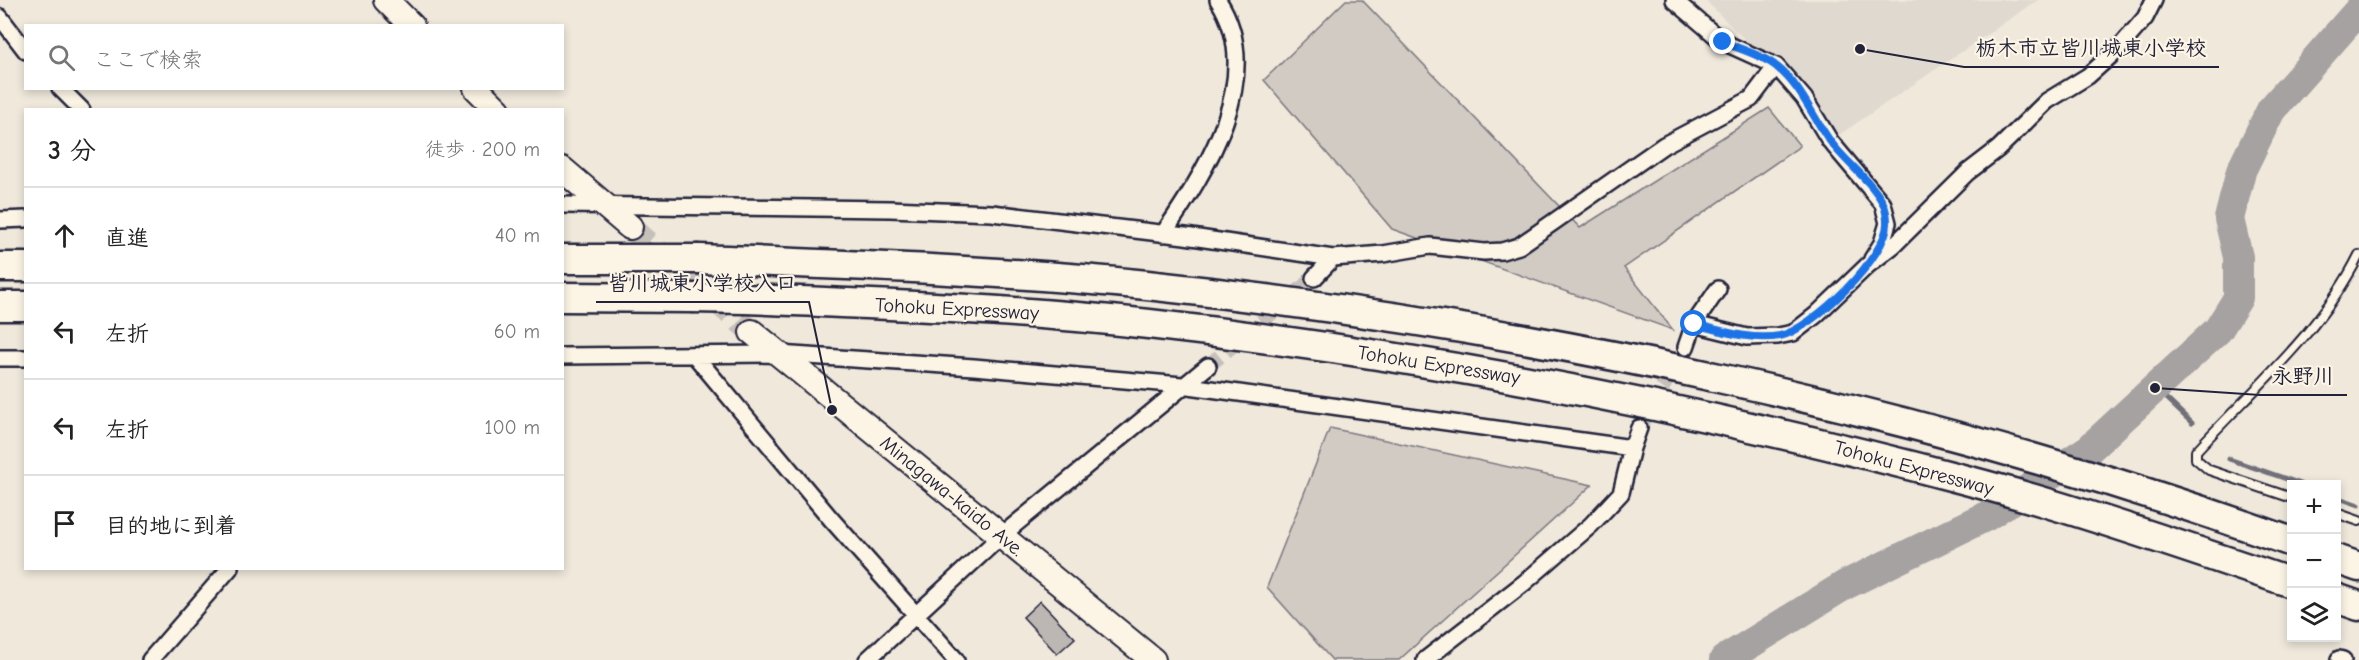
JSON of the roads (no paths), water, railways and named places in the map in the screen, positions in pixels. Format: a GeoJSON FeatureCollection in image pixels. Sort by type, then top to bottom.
{"type":"FeatureCollection","features":[{"type":"Feature","properties":{"kind":"highway","name":"Tohoku Expressway"},"geometry":{"type":"LineString","coordinates":[[564,259],[699,259],[1017,273],[1150,286],[1343,310],[1510,337],[1844,408],[1978,444],[2126,488],[2287,540]]}},
{"type":"Feature","properties":{"kind":"highway"},"geometry":{"type":"LineString","coordinates":[[0,267],[24,267]]}},
{"type":"Feature","properties":{"kind":"highway","name":"Tohoku Expressway"},"geometry":{"type":"LineString","coordinates":[[564,297],[745,299],[923,306],[1149,324],[1335,348],[1488,373],[1708,416],[1969,481],[2086,516],[2287,581]]}},
{"type":"Feature","properties":{"kind":"highway"},"geometry":{"type":"LineString","coordinates":[[0,306],[24,306]]}},
{"type":"Feature","properties":{"kind":"highway"},"geometry":{"type":"LineString","coordinates":[[2341,560],[2359,567]]}},
{"type":"Feature","properties":{"kind":"highway"},"geometry":{"type":"LineString","coordinates":[[2341,599],[2359,606]]}},
{"type":"Feature","properties":{"kind":"main road"},"geometry":{"type":"LineString","coordinates":[[386,0],[410,24]]}},
{"type":"Feature","properties":{"kind":"main road"},"geometry":{"type":"LineString","coordinates":[[478,90],[496,108]]}},
{"type":"Feature","properties":{"kind":"main road"},"geometry":{"type":"LineString","coordinates":[[564,171],[630,227]]}},
{"type":"Feature","properties":{"kind":"main road","name":"Minagawa-kaido Ave."},"geometry":{"type":"LineString","coordinates":[[752,332],[1153,660]]}},
{"type":"Feature","properties":{"kind":"street"},"geometry":{"type":"LineString","coordinates":[[1163,234],[1194,189],[1221,137],[1234,84],[1234,42],[1218,0]]}},
{"type":"Feature","properties":{"kind":"street"},"geometry":{"type":"LineString","coordinates":[[1674,0],[1723,42],[1776,66],[1804,98],[1830,141],[1883,204],[1888,223],[1882,243],[1868,265]]}},
{"type":"Feature","properties":{"kind":"street"},"geometry":{"type":"LineString","coordinates":[[1694,324],[1747,337],[1793,333],[1816,315],[1868,265],[1894,245],[1968,172],[1998,149],[2047,101],[2096,69],[2145,18],[2154,0]]}},
{"type":"Feature","properties":{"kind":"street"},"geometry":{"type":"LineString","coordinates":[[0,17],[24,48]]}},
{"type":"Feature","properties":{"kind":"street"},"geometry":{"type":"LineString","coordinates":[[564,205],[890,208],[980,212],[1163,234],[1333,258],[1383,254],[1430,246],[1484,252],[1502,251],[1519,246],[1664,145],[1751,99],[1776,66]]}},
{"type":"Feature","properties":{"kind":"street"},"geometry":{"type":"LineString","coordinates":[[62,90],[80,108]]}},
{"type":"Feature","properties":{"kind":"street"},"geometry":{"type":"LineString","coordinates":[[0,220],[24,219]]}},
{"type":"Feature","properties":{"kind":"street"},"geometry":{"type":"LineString","coordinates":[[1314,278],[1333,258]]}},
{"type":"Feature","properties":{"kind":"street"},"geometry":{"type":"LineString","coordinates":[[1686,347],[1694,324],[1718,289]]}},
{"type":"Feature","properties":{"kind":"street"},"geometry":{"type":"LineString","coordinates":[[564,356],[696,357],[778,354],[974,367],[1182,385],[1632,448]]}},
{"type":"Feature","properties":{"kind":"street"},"geometry":{"type":"LineString","coordinates":[[696,357],[831,519],[956,660]]}},
{"type":"Feature","properties":{"kind":"street"},"geometry":{"type":"LineString","coordinates":[[0,358],[24,358]]}},
{"type":"Feature","properties":{"kind":"street"},"geometry":{"type":"LineString","coordinates":[[867,660],[1000,536],[1208,366]]}},
{"type":"Feature","properties":{"kind":"street"},"geometry":{"type":"LineString","coordinates":[[1425,660],[1524,583],[1591,525],[1621,493],[1639,428]]}},
{"type":"Feature","properties":{"kind":"street"},"geometry":{"type":"LineString","coordinates":[[150,660],[228,570]]}},
{"type":"Feature","properties":{"kind":"lane"},"geometry":{"type":"LineString","coordinates":[[2287,496],[2209,470],[2196,459],[2196,451],[2308,333],[2345,282],[2359,255]]}},
{"type":"Feature","properties":{"kind":"lane"},"geometry":{"type":"LineString","coordinates":[[2341,514],[2359,521]]}},
{"type":"Feature","properties":{"kind":"waterway"},"geometry":{"type":"LineString","coordinates":[[1724,660],[1845,585],[1987,516],[2089,449],[2218,330],[2238,298],[2238,257],[2229,219],[2241,171],[2271,110],[2359,10]]}},
{"type":"Feature","properties":{"kind":"waterway"},"geometry":{"type":"LineString","coordinates":[[2155,388],[2192,423]]}},
{"type":"Feature","properties":{"kind":"waterway"},"geometry":{"type":"LineString","coordinates":[[2229,459],[2289,480]]}},
{"type":"Feature","properties":{"kind":"waterway"},"geometry":{"type":"LineString","coordinates":[[2341,499],[2359,505]]}},
{"type":"Feature","properties":{"kind":"tunnel"},"geometry":{"type":"LineString","coordinates":[[630,227],[752,332]]}},
{"type":"Feature","properties":{"kind":"tunnel"},"geometry":{"type":"LineString","coordinates":[[1208,366],[1314,278]]}},
{"type":"Feature","properties":{"kind":"tunnel"},"geometry":{"type":"LineString","coordinates":[[1639,428],[1686,347]]}},
{"type":"Feature","properties":{"kind":"place","name":"栃木市立皆川城東小学校"},"geometry":{"type":"Point","coordinates":[1860,49]}},
{"type":"Feature","properties":{"kind":"place","name":"永野川"},"geometry":{"type":"Point","coordinates":[2155,388]}},
{"type":"Feature","properties":{"kind":"place","name":"皆川城東小学校入口"},"geometry":{"type":"Point","coordinates":[832,410]}}]}
